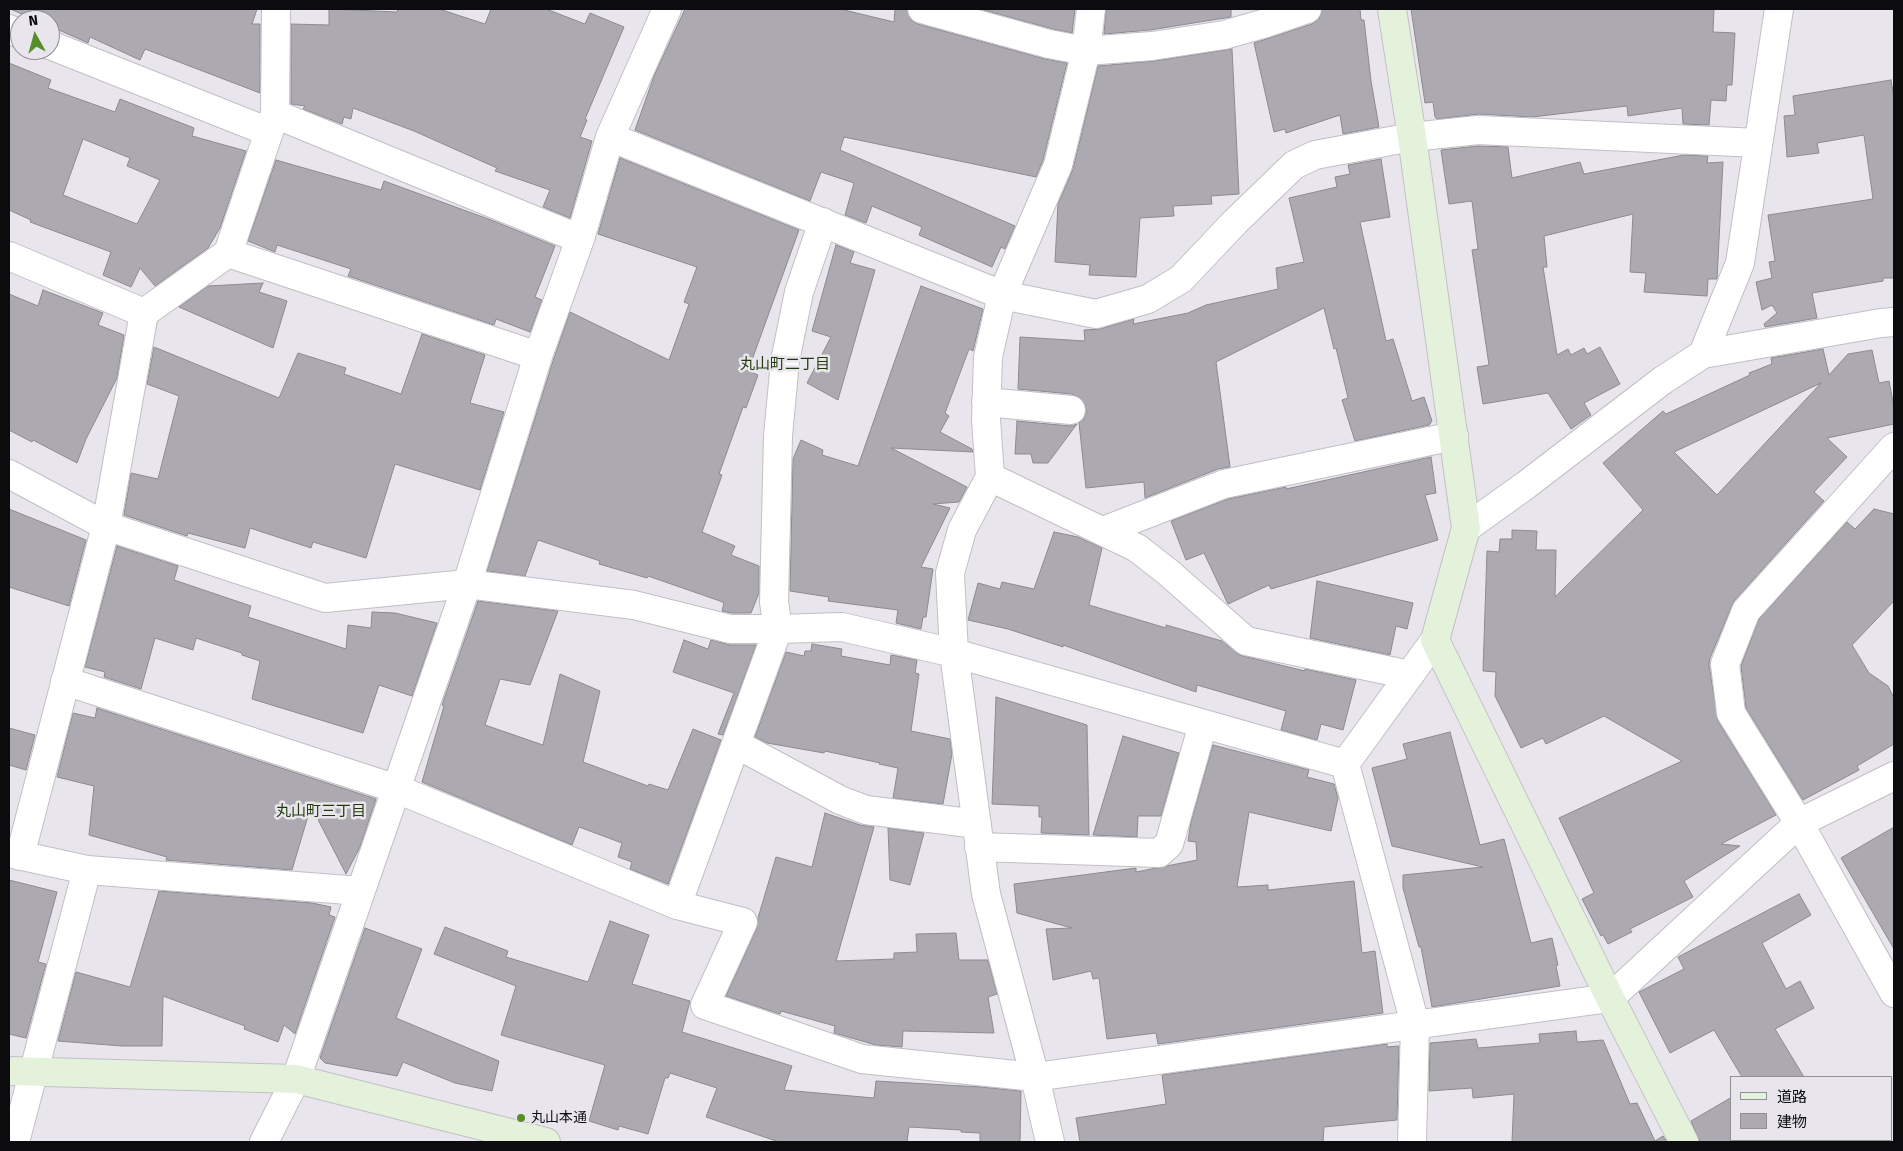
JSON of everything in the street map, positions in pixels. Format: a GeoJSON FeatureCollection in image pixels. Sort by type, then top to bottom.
{"type":"FeatureCollection","features":[{"type":"Feature","properties":{"kind":"street"},"geometry":{"type":"LineString","coordinates":[[276,9],[272,123],[228,253],[144,313],[106,526],[65,680],[15,854],[87,870],[361,892]]}},
{"type":"Feature","properties":{"kind":"street"},"geometry":{"type":"LineString","coordinates":[[264,1142],[296,1079],[468,584],[538,356],[580,239],[610,137],[667,9]]}},
{"type":"Feature","properties":{"kind":"street"},"geometry":{"type":"LineString","coordinates":[[922,9],[1049,44],[1086,50],[1152,46],[1224,35],[1307,9]]}},
{"type":"Feature","properties":{"kind":"street"},"geometry":{"type":"LineString","coordinates":[[1050,1142],[1035,1076],[986,894],[954,653],[950,573],[962,530],[990,477],[986,402],[988,357],[1002,295],[1058,165],[1086,50],[1091,9]]}},
{"type":"Feature","properties":{"kind":"street"},"geometry":{"type":"LineString","coordinates":[[1345,764],[1435,640],[1466,528],[1412,136],[1392,9]]}},
{"type":"Feature","properties":{"kind":"street"},"geometry":{"type":"LineString","coordinates":[[1703,354],[1740,263],[1779,9]]}},
{"type":"Feature","properties":{"kind":"street"},"geometry":{"type":"LineString","coordinates":[[60,49],[272,123],[580,239]]}},
{"type":"Feature","properties":{"kind":"street"},"geometry":{"type":"LineString","coordinates":[[610,137],[1002,295],[1096,314],[1148,299],[1181,279],[1235,222],[1294,165],[1315,155],[1412,136],[1478,130],[1758,143]]}},
{"type":"Feature","properties":{"kind":"street"},"geometry":{"type":"LineString","coordinates":[[677,904],[778,630],[774,602],[778,436],[785,361],[800,292],[823,222]]}},
{"type":"Feature","properties":{"kind":"street"},"geometry":{"type":"LineString","coordinates":[[228,253],[538,356]]}},
{"type":"Feature","properties":{"kind":"street"},"geometry":{"type":"LineString","coordinates":[[9,256],[144,313]]}},
{"type":"Feature","properties":{"kind":"street"},"geometry":{"type":"LineString","coordinates":[[1466,528],[1664,380],[1703,354],[1881,322],[1894,322]]}},
{"type":"Feature","properties":{"kind":"street"},"geometry":{"type":"LineString","coordinates":[[986,402],[1071,410]]}},
{"type":"Feature","properties":{"kind":"street"},"geometry":{"type":"LineString","coordinates":[[1103,531],[1224,484],[1454,436]]}},
{"type":"Feature","properties":{"kind":"street"},"geometry":{"type":"LineString","coordinates":[[1894,447],[1746,611],[1725,664],[1731,713],[1799,823],[1894,993]]}},
{"type":"Feature","properties":{"kind":"street"},"geometry":{"type":"LineString","coordinates":[[9,474],[106,526],[325,598],[468,584],[634,605],[730,629],[778,630],[842,627],[954,653],[1345,764]]}},
{"type":"Feature","properties":{"kind":"street"},"geometry":{"type":"LineString","coordinates":[[990,477],[1137,548],[1169,573],[1246,641],[1410,675]]}},
{"type":"Feature","properties":{"kind":"street"},"geometry":{"type":"LineString","coordinates":[[1435,640],[1610,998],[1684,1142]]}},
{"type":"Feature","properties":{"kind":"street"},"geometry":{"type":"LineString","coordinates":[[65,680],[396,789],[677,904],[743,922],[705,1005],[862,1059],[1035,1076],[1610,998],[1799,823],[1894,776]]}},
{"type":"Feature","properties":{"kind":"street"},"geometry":{"type":"LineString","coordinates":[[736,744],[840,800],[866,810],[978,836],[1159,853],[1170,844],[1203,724]]}},
{"type":"Feature","properties":{"kind":"street"},"geometry":{"type":"LineString","coordinates":[[1345,764],[1415,1024],[1412,1142]]}},
{"type":"Feature","properties":{"kind":"street"},"geometry":{"type":"LineString","coordinates":[[16,1142],[21,1071],[87,870]]}},
{"type":"Feature","properties":{"kind":"street"},"geometry":{"type":"LineString","coordinates":[[21,1071],[296,1079],[546,1142]]}},
{"type":"Feature","properties":{"kind":"building"},"geometry":{"type":"Polygon","coordinates":[[[10,9],[257,9],[252,24],[260,24],[260,93],[145,49],[140,60],[90,37],[88,43],[60,30],[60,10],[10,9]]]}},
{"type":"Feature","properties":{"kind":"building"},"geometry":{"type":"Polygon","coordinates":[[[329,9],[397,12],[398,9],[439,9],[485,24],[491,9],[546,9],[585,24],[590,13],[624,27],[585,119],[587,120],[580,137],[592,141],[570,218],[543,207],[550,190],[495,171],[497,168],[414,131],[353,108],[351,119],[344,117],[342,124],[303,109],[305,106],[291,104],[291,24],[329,25],[329,9]]]}},
{"type":"Feature","properties":{"kind":"building"},"geometry":{"type":"Polygon","coordinates":[[[685,9],[840,9],[894,22],[895,9],[907,9],[911,20],[918,24],[1045,59],[1067,63],[1043,160],[1036,177],[844,137],[840,150],[1015,226],[1005,249],[1001,247],[992,267],[919,235],[922,227],[872,206],[866,223],[845,215],[854,183],[821,172],[810,201],[635,130],[654,76],[685,9]]]}},
{"type":"Feature","properties":{"kind":"building"},"geometry":{"type":"Polygon","coordinates":[[[980,9],[1075,9],[1072,33],[1053,29],[980,9]]]}},
{"type":"Feature","properties":{"kind":"building"},"geometry":{"type":"Polygon","coordinates":[[[1106,9],[1231,9],[1231,17],[1150,30],[1104,34],[1106,9]]]}},
{"type":"Feature","properties":{"kind":"building"},"geometry":{"type":"Polygon","coordinates":[[[1322,9],[1360,9],[1361,20],[1364,20],[1371,81],[1379,127],[1343,134],[1340,115],[1286,133],[1285,129],[1274,132],[1254,43],[1312,24],[1319,19],[1322,9]]]}},
{"type":"Feature","properties":{"kind":"building"},"geometry":{"type":"Polygon","coordinates":[[[1411,9],[1714,9],[1713,32],[1735,33],[1732,85],[1727,85],[1726,101],[1711,100],[1709,125],[1683,124],[1682,108],[1628,116],[1627,106],[1532,117],[1479,114],[1437,119],[1433,102],[1425,103],[1411,9]]]}},
{"type":"Feature","properties":{"kind":"building"},"geometry":{"type":"Polygon","coordinates":[[[1232,49],[1239,194],[1211,196],[1212,204],[1173,206],[1174,216],[1140,218],[1136,277],[1089,275],[1090,265],[1055,262],[1058,204],[1073,169],[1098,66],[1154,61],[1232,49]]]}},
{"type":"Feature","properties":{"kind":"building"},"geometry":{"type":"Polygon","coordinates":[[[9,63],[51,80],[48,88],[115,112],[120,99],[194,128],[192,136],[246,151],[220,228],[208,248],[155,286],[140,268],[131,287],[103,275],[111,252],[30,222],[31,220],[9,210],[9,63]],[[83,139],[63,195],[137,224],[160,180],[127,166],[130,158],[83,139]]]}},
{"type":"Feature","properties":{"kind":"building"},"geometry":{"type":"Polygon","coordinates":[[[1891,80],[1894,98],[1894,278],[1883,278],[1883,281],[1812,293],[1817,318],[1765,327],[1764,324],[1777,313],[1772,305],[1762,310],[1756,282],[1772,278],[1769,262],[1775,261],[1768,215],[1873,199],[1864,135],[1817,143],[1819,153],[1787,157],[1784,116],[1795,115],[1793,96],[1891,80]]]}},
{"type":"Feature","properties":{"kind":"building"},"geometry":{"type":"Polygon","coordinates":[[[1478,146],[1508,147],[1512,178],[1580,162],[1584,174],[1684,155],[1708,156],[1707,163],[1723,162],[1717,279],[1708,279],[1707,296],[1644,292],[1646,273],[1630,272],[1633,214],[1544,236],[1547,267],[1543,267],[1557,355],[1568,349],[1571,355],[1584,348],[1587,354],[1600,347],[1620,384],[1584,403],[1591,415],[1571,429],[1548,393],[1483,404],[1477,367],[1489,365],[1472,250],[1478,249],[1472,201],[1449,204],[1441,150],[1478,146]]]}},
{"type":"Feature","properties":{"kind":"building"},"geometry":{"type":"Polygon","coordinates":[[[620,158],[799,230],[748,371],[758,375],[746,408],[743,407],[719,474],[722,475],[702,532],[735,546],[731,555],[759,566],[759,593],[751,613],[722,611],[724,603],[720,601],[648,576],[647,578],[599,564],[600,561],[538,540],[525,576],[487,571],[570,312],[669,360],[689,304],[684,302],[697,267],[598,234],[620,158]]]}},
{"type":"Feature","properties":{"kind":"building"},"geometry":{"type":"Polygon","coordinates":[[[1381,159],[1390,217],[1360,222],[1386,341],[1393,339],[1412,401],[1424,397],[1432,421],[1429,425],[1355,441],[1342,400],[1348,398],[1324,308],[1216,362],[1230,467],[1218,469],[1145,498],[1144,482],[1086,488],[1079,423],[1084,419],[1086,412],[1085,404],[1080,398],[1072,394],[1018,389],[1020,337],[1085,341],[1084,330],[1100,329],[1134,319],[1133,324],[1188,313],[1206,305],[1278,289],[1276,268],[1304,262],[1289,198],[1337,187],[1335,177],[1350,174],[1348,165],[1381,159]]]}},
{"type":"Feature","properties":{"kind":"building"},"geometry":{"type":"Polygon","coordinates":[[[276,160],[381,190],[384,181],[491,220],[555,246],[535,297],[542,300],[530,332],[496,319],[494,325],[348,276],[351,269],[277,245],[275,252],[248,241],[276,160]]]}},
{"type":"Feature","properties":{"kind":"building"},"geometry":{"type":"Polygon","coordinates":[[[836,245],[854,252],[850,263],[875,270],[838,400],[807,383],[831,337],[812,331],[836,245]]]}},
{"type":"Feature","properties":{"kind":"building"},"geometry":{"type":"Polygon","coordinates":[[[263,283],[259,292],[287,301],[273,348],[179,307],[208,286],[263,283]]]}},
{"type":"Feature","properties":{"kind":"building"},"geometry":{"type":"Polygon","coordinates":[[[921,286],[983,309],[973,351],[969,349],[945,413],[949,416],[940,432],[972,449],[973,452],[891,448],[967,487],[959,502],[933,504],[950,508],[921,567],[933,569],[926,617],[923,617],[921,629],[896,623],[898,610],[828,601],[829,597],[790,591],[793,459],[801,440],[823,450],[822,455],[858,466],[921,286]]]}},
{"type":"Feature","properties":{"kind":"building"},"geometry":{"type":"Polygon","coordinates":[[[43,290],[103,313],[98,325],[124,335],[117,378],[86,439],[77,463],[9,430],[9,294],[38,306],[43,290]]]}},
{"type":"Feature","properties":{"kind":"building"},"geometry":{"type":"Polygon","coordinates":[[[422,334],[485,355],[470,403],[504,412],[480,490],[395,464],[366,558],[313,542],[311,548],[250,528],[245,548],[188,533],[187,536],[124,515],[131,473],[158,479],[179,396],[147,384],[154,347],[279,398],[298,353],[346,368],[344,374],[401,394],[422,334]]]}},
{"type":"Feature","properties":{"kind":"building"},"geometry":{"type":"Polygon","coordinates":[[[1823,349],[1829,375],[1848,354],[1872,350],[1879,383],[1889,381],[1894,407],[1894,424],[1827,438],[1847,457],[1814,492],[1824,501],[1734,601],[1710,658],[1709,665],[1718,721],[1776,815],[1721,844],[1740,846],[1684,881],[1693,897],[1630,929],[1632,932],[1608,944],[1603,935],[1601,936],[1582,899],[1594,893],[1559,818],[1682,761],[1604,716],[1546,744],[1543,738],[1521,748],[1495,696],[1496,672],[1483,671],[1487,551],[1499,552],[1500,539],[1512,539],[1512,530],[1537,531],[1536,550],[1556,550],[1555,597],[1643,510],[1603,463],[1663,411],[1666,414],[1750,375],[1749,373],[1772,364],[1771,358],[1823,349]],[[1821,383],[1674,452],[1717,495],[1821,383]]]}},
{"type":"Feature","properties":{"kind":"building"},"geometry":{"type":"Polygon","coordinates":[[[1017,421],[1070,426],[1077,424],[1048,463],[1033,463],[1031,454],[1015,454],[1017,421]]]}},
{"type":"Feature","properties":{"kind":"building"},"geometry":{"type":"Polygon","coordinates":[[[1431,457],[1436,493],[1425,495],[1438,540],[1271,589],[1269,585],[1228,604],[1204,553],[1186,560],[1171,521],[1228,499],[1286,487],[1286,489],[1431,457]]]}},
{"type":"Feature","properties":{"kind":"building"},"geometry":{"type":"Polygon","coordinates":[[[9,509],[86,540],[69,606],[9,587],[9,509]]]}},
{"type":"Feature","properties":{"kind":"building"},"geometry":{"type":"Polygon","coordinates":[[[1874,509],[1894,514],[1894,601],[1852,645],[1869,673],[1888,686],[1894,698],[1894,744],[1857,766],[1859,770],[1803,800],[1746,708],[1741,666],[1759,619],[1847,522],[1855,529],[1874,509]]]}},
{"type":"Feature","properties":{"kind":"building"},"geometry":{"type":"Polygon","coordinates":[[[1054,532],[1078,537],[1102,548],[1089,605],[1166,628],[1166,625],[1222,641],[1236,653],[1243,656],[1305,671],[1305,669],[1356,680],[1343,730],[1321,724],[1317,740],[1281,730],[1286,711],[1197,685],[1196,692],[1063,645],[1063,647],[1008,629],[968,620],[978,583],[1000,589],[1002,582],[1034,589],[1054,532]]]}},
{"type":"Feature","properties":{"kind":"building"},"geometry":{"type":"Polygon","coordinates":[[[117,546],[178,566],[174,580],[251,606],[248,617],[346,649],[348,625],[371,628],[372,612],[395,613],[437,623],[412,696],[379,685],[363,733],[252,699],[260,661],[196,638],[193,650],[155,638],[141,689],[104,677],[105,672],[85,667],[117,546]]]}},
{"type":"Feature","properties":{"kind":"building"},"geometry":{"type":"Polygon","coordinates":[[[1317,581],[1413,603],[1407,629],[1396,626],[1390,655],[1310,638],[1317,581]]]}},
{"type":"Feature","properties":{"kind":"building"},"geometry":{"type":"Polygon","coordinates":[[[478,601],[558,611],[530,685],[500,679],[485,725],[543,745],[560,674],[600,691],[583,762],[648,786],[649,784],[668,790],[693,729],[721,740],[668,884],[630,869],[632,862],[618,857],[622,843],[579,827],[572,845],[422,782],[444,706],[442,705],[478,601]]]}},
{"type":"Feature","properties":{"kind":"building"},"geometry":{"type":"Polygon","coordinates":[[[684,640],[708,649],[711,640],[730,645],[756,645],[723,735],[718,734],[734,693],[673,672],[684,640]]]}},
{"type":"Feature","properties":{"kind":"building"},"geometry":{"type":"Polygon","coordinates":[[[812,644],[842,649],[841,656],[890,665],[891,655],[917,660],[915,673],[919,674],[911,731],[950,739],[952,754],[943,804],[893,798],[898,768],[825,751],[824,753],[767,743],[755,737],[786,652],[804,656],[805,651],[811,651],[812,644]]]}},
{"type":"Feature","properties":{"kind":"building"},"geometry":{"type":"Polygon","coordinates":[[[996,697],[1087,725],[1089,835],[1041,833],[1042,817],[1039,817],[1039,806],[992,804],[996,697]]]}},
{"type":"Feature","properties":{"kind":"building"},"geometry":{"type":"Polygon","coordinates":[[[97,708],[376,799],[360,847],[346,874],[311,806],[292,870],[166,860],[167,857],[89,835],[94,786],[57,777],[73,713],[95,718],[97,708]]]}},
{"type":"Feature","properties":{"kind":"building"},"geometry":{"type":"Polygon","coordinates":[[[9,728],[35,735],[26,770],[9,765],[9,728]]]}},
{"type":"Feature","properties":{"kind":"building"},"geometry":{"type":"Polygon","coordinates":[[[1450,732],[1480,845],[1504,839],[1531,943],[1552,938],[1560,986],[1432,1007],[1421,947],[1419,947],[1403,888],[1403,875],[1483,867],[1392,846],[1372,768],[1407,759],[1403,744],[1450,732]]]}},
{"type":"Feature","properties":{"kind":"building"},"geometry":{"type":"Polygon","coordinates":[[[1123,736],[1179,753],[1161,816],[1138,816],[1137,837],[1093,835],[1123,736]]]}},
{"type":"Feature","properties":{"kind":"building"},"geometry":{"type":"Polygon","coordinates":[[[1213,745],[1309,770],[1307,777],[1334,784],[1338,798],[1331,831],[1249,812],[1237,887],[1268,885],[1268,890],[1354,881],[1362,953],[1375,951],[1383,1013],[1158,1044],[1156,1033],[1107,1039],[1099,978],[1093,979],[1091,971],[1053,980],[1046,929],[1072,928],[1017,913],[1014,884],[1136,868],[1136,872],[1197,860],[1196,842],[1188,841],[1191,822],[1213,745]]]}},
{"type":"Feature","properties":{"kind":"building"},"geometry":{"type":"Polygon","coordinates":[[[825,813],[860,825],[874,827],[836,961],[894,959],[894,953],[917,952],[916,934],[956,933],[959,960],[988,960],[997,994],[988,997],[994,1033],[903,1031],[902,1047],[876,1045],[834,1033],[835,1026],[781,1011],[780,1014],[726,996],[757,928],[758,918],[776,857],[812,867],[825,813]]]}},
{"type":"Feature","properties":{"kind":"building"},"geometry":{"type":"Polygon","coordinates":[[[1894,827],[1894,949],[1841,858],[1894,827]]]}},
{"type":"Feature","properties":{"kind":"building"},"geometry":{"type":"Polygon","coordinates":[[[888,828],[924,833],[910,885],[890,880],[888,828]]]}},
{"type":"Feature","properties":{"kind":"building"},"geometry":{"type":"Polygon","coordinates":[[[9,880],[57,892],[38,962],[46,964],[26,1038],[9,1034],[9,880]]]}},
{"type":"Feature","properties":{"kind":"building"},"geometry":{"type":"Polygon","coordinates":[[[159,891],[312,903],[331,907],[329,915],[335,917],[295,1034],[284,1025],[278,1042],[244,1029],[245,1026],[163,996],[162,1046],[122,1046],[58,1041],[76,972],[130,987],[159,891]]]}},
{"type":"Feature","properties":{"kind":"building"},"geometry":{"type":"Polygon","coordinates":[[[1799,894],[1811,915],[1762,943],[1786,989],[1800,981],[1814,1008],[1775,1029],[1803,1076],[1741,1076],[1714,1030],[1670,1053],[1639,992],[1684,969],[1678,957],[1799,894]]]}},
{"type":"Feature","properties":{"kind":"building"},"geometry":{"type":"Polygon","coordinates":[[[610,921],[649,935],[632,984],[690,1001],[682,1032],[792,1066],[784,1090],[874,1098],[876,1081],[1021,1091],[1020,1142],[980,1142],[980,1133],[909,1127],[907,1142],[779,1142],[706,1117],[717,1088],[670,1073],[668,1078],[665,1078],[648,1134],[619,1126],[618,1130],[589,1121],[605,1065],[501,1035],[516,986],[434,954],[445,927],[508,951],[506,957],[588,982],[610,921]]]}},
{"type":"Feature","properties":{"kind":"building"},"geometry":{"type":"Polygon","coordinates":[[[365,928],[422,949],[396,1018],[499,1061],[492,1091],[455,1083],[403,1062],[397,1076],[325,1063],[320,1058],[365,928]]]}},
{"type":"Feature","properties":{"kind":"building"},"geometry":{"type":"Polygon","coordinates":[[[1576,1031],[1577,1042],[1603,1040],[1630,1104],[1637,1103],[1655,1141],[1663,1136],[1667,1142],[1512,1142],[1514,1094],[1473,1098],[1472,1088],[1429,1091],[1430,1043],[1476,1039],[1478,1048],[1540,1043],[1539,1034],[1576,1031]]]}},
{"type":"Feature","properties":{"kind":"building"},"geometry":{"type":"Polygon","coordinates":[[[1387,1044],[1387,1047],[1399,1046],[1397,1120],[1324,1127],[1323,1142],[1080,1142],[1076,1118],[1166,1104],[1162,1075],[1387,1044]]]}},
{"type":"Feature","properties":{"kind":"building"},"geometry":{"type":"Polygon","coordinates":[[[1730,1098],[1730,1141],[1732,1142],[1700,1142],[1691,1121],[1730,1098]]]}},
{"type":"Feature","properties":{"kind":"place","name":"丸山本通"},"geometry":{"type":"Point","coordinates":[521,1118]}},
{"type":"Feature","properties":{"kind":"district","name":"丸山町二丁目"},"geometry":{"type":"Point","coordinates":[785,365]}},
{"type":"Feature","properties":{"kind":"district","name":"丸山町三丁目"},"geometry":{"type":"Point","coordinates":[321,812]}}]}
